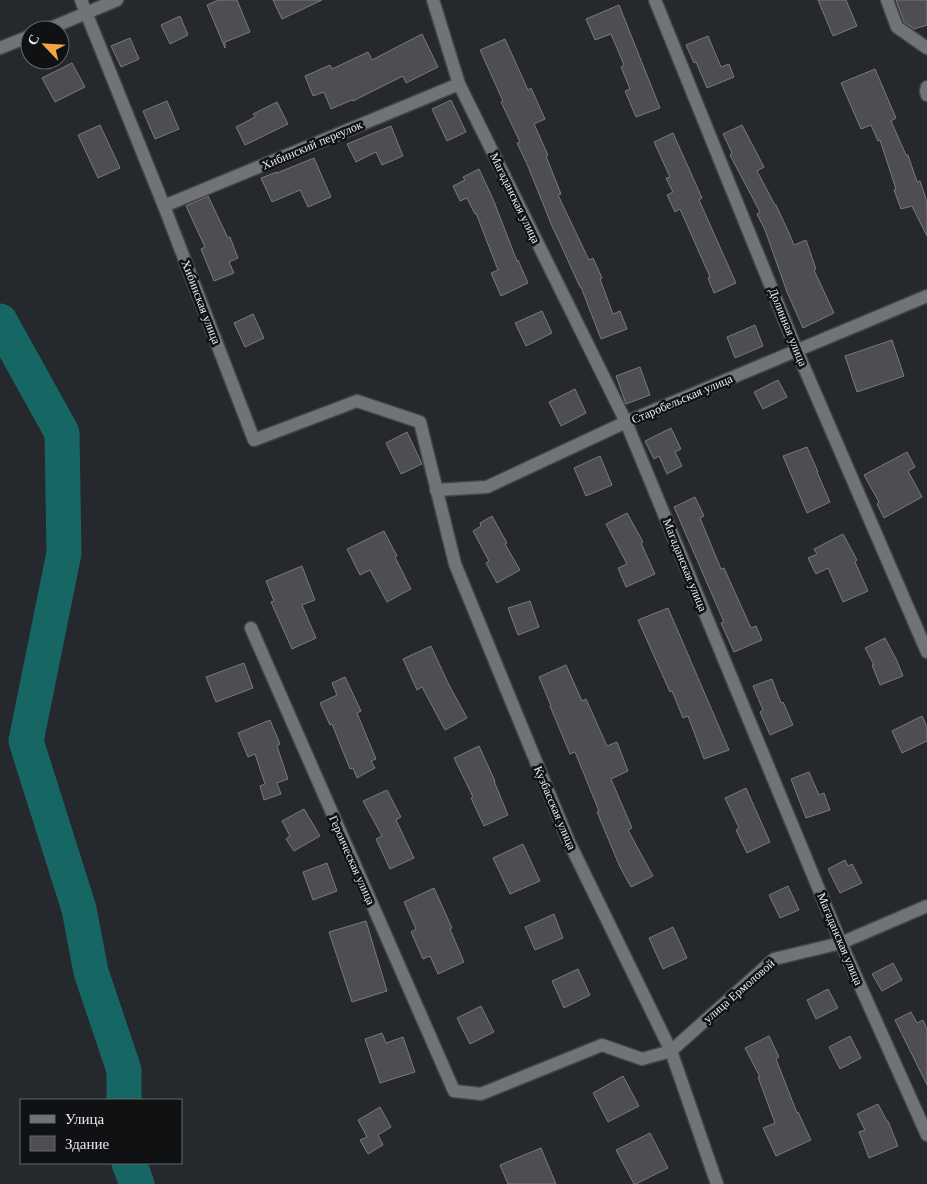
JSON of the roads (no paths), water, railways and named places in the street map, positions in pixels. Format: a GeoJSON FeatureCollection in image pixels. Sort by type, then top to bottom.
{"type":"FeatureCollection","features":[{"type":"Feature","properties":{"kind":"street","name":"Хибинская улица"},"geometry":{"type":"LineString","coordinates":[[81,0],[164,206],[254,440],[357,401],[420,422]]}},
{"type":"Feature","properties":{"kind":"street"},"geometry":{"type":"LineString","coordinates":[[70,20],[117,0]]}},
{"type":"Feature","properties":{"kind":"street","name":"Магаданская улица"},"geometry":{"type":"LineString","coordinates":[[433,0],[459,84],[626,422],[841,944],[927,1136]]}},
{"type":"Feature","properties":{"kind":"street","name":"Долинная улица"},"geometry":{"type":"LineString","coordinates":[[655,0],[797,351],[927,652]]}},
{"type":"Feature","properties":{"kind":"street"},"geometry":{"type":"LineString","coordinates":[[888,0],[897,27],[927,48]]}},
{"type":"Feature","properties":{"kind":"street"},"geometry":{"type":"LineString","coordinates":[[0,48],[20,40]]}},
{"type":"Feature","properties":{"kind":"street","name":"Хибинский переулок"},"geometry":{"type":"LineString","coordinates":[[164,206],[459,84]]}},
{"type":"Feature","properties":{"kind":"street"},"geometry":{"type":"LineString","coordinates":[[927,87],[927,95]]}},
{"type":"Feature","properties":{"kind":"street","name":"Старобельская улица"},"geometry":{"type":"LineString","coordinates":[[436,490],[487,487],[626,422],[927,296]]}},
{"type":"Feature","properties":{"kind":"street","name":"Кузбасская улица"},"geometry":{"type":"LineString","coordinates":[[420,422],[455,564],[569,842],[670,1051],[717,1184]]}},
{"type":"Feature","properties":{"kind":"street","name":"Героическая улица"},"geometry":{"type":"LineString","coordinates":[[251,628],[454,1091],[480,1094],[602,1045],[642,1059],[670,1051]]}},
{"type":"Feature","properties":{"kind":"street","name":"улица Ермоловой"},"geometry":{"type":"LineString","coordinates":[[670,1051],[774,959],[841,944],[927,906]]}},
{"type":"Feature","properties":{"kind":"waterway"},"geometry":{"type":"LineString","coordinates":[[0,321],[62,433],[64,553],[26,741],[79,909],[91,972],[124,1070],[124,1099]]}},
{"type":"Feature","properties":{"kind":"waterway"},"geometry":{"type":"LineString","coordinates":[[129,1164],[137,1184]]}}]}
